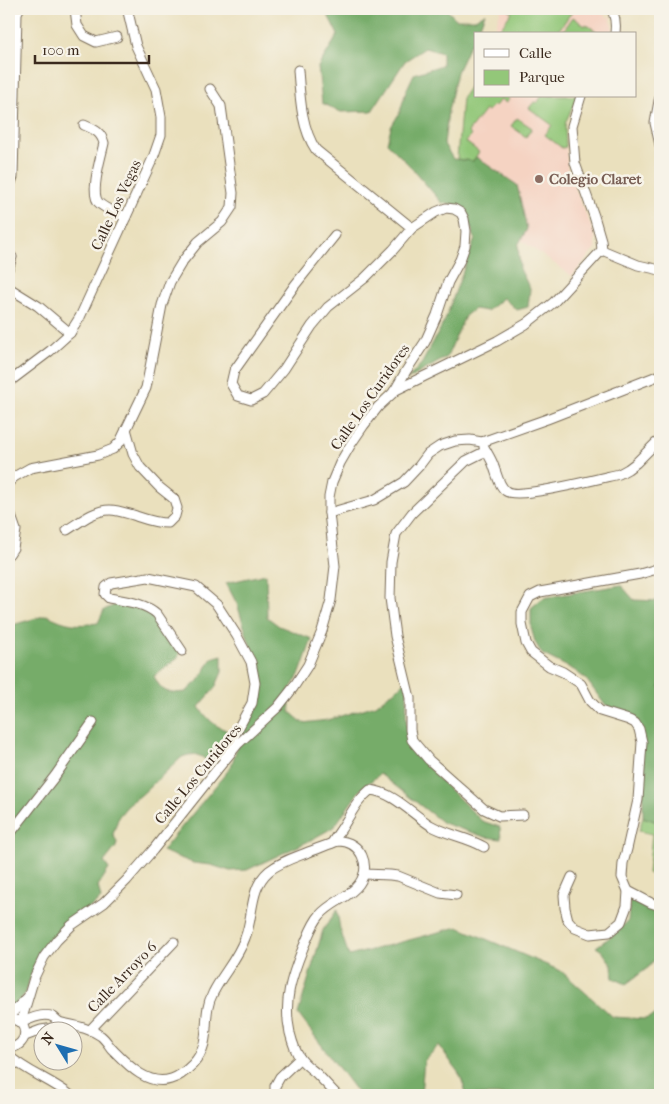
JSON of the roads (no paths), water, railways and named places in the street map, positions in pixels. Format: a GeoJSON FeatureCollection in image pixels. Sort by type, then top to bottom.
{"type":"FeatureCollection","features":[{"type":"Feature","properties":{"kind":"street"},"geometry":{"type":"LineString","coordinates":[[9,188],[13,177],[17,13],[19,9]]}},
{"type":"Feature","properties":{"kind":"street"},"geometry":{"type":"LineString","coordinates":[[75,9],[77,25],[84,36],[96,42],[118,37]]}},
{"type":"Feature","properties":{"kind":"street","name":"Calle Los Vegas"},"geometry":{"type":"LineString","coordinates":[[9,382],[50,351],[70,333],[80,318],[153,158],[161,135],[161,117],[156,89],[136,46],[128,12],[129,9]]}},
{"type":"Feature","properties":{"kind":"street"},"geometry":{"type":"LineString","coordinates":[[611,9],[613,10],[616,23],[615,32]]}},
{"type":"Feature","properties":{"kind":"street"},"geometry":{"type":"LineString","coordinates":[[298,70],[301,108],[309,138],[316,150],[412,228]]}},
{"type":"Feature","properties":{"kind":"street"},"geometry":{"type":"LineString","coordinates":[[9,482],[30,468],[98,455],[113,449],[120,442],[146,388],[162,305],[170,282],[182,262],[198,242],[222,222],[232,207],[233,193],[221,106],[210,89]]}},
{"type":"Feature","properties":{"kind":"street"},"geometry":{"type":"LineString","coordinates":[[394,392],[497,341],[526,324],[554,302],[602,250],[594,216],[575,163],[572,126],[580,98]]}},
{"type":"Feature","properties":{"kind":"street"},"geometry":{"type":"LineString","coordinates":[[660,98],[655,123],[660,145]]}},
{"type":"Feature","properties":{"kind":"street"},"geometry":{"type":"LineString","coordinates":[[84,125],[97,130],[104,143],[95,188],[98,202],[126,217]]}},
{"type":"Feature","properties":{"kind":"street","name":"Calle Los Curidores"},"geometry":{"type":"LineString","coordinates":[[20,1022],[34,978],[44,957],[56,940],[72,925],[104,903],[116,892],[153,850],[238,744],[278,707],[308,665],[322,631],[331,600],[334,566],[329,513],[329,497],[332,482],[340,463],[364,425],[378,407],[394,392],[425,342],[437,315],[448,282],[460,260],[465,246],[466,231],[461,214],[454,209],[446,208],[436,212],[412,228],[365,278],[328,307],[312,326],[284,369],[262,394],[251,400],[238,396],[231,384],[234,371],[295,286],[335,235]]}},
{"type":"Feature","properties":{"kind":"street"},"geometry":{"type":"LineString","coordinates":[[602,250],[638,265],[660,270]]}},
{"type":"Feature","properties":{"kind":"street"},"geometry":{"type":"LineString","coordinates":[[9,267],[12,257]]}},
{"type":"Feature","properties":{"kind":"street"},"geometry":{"type":"LineString","coordinates":[[9,288],[38,306],[70,333]]}},
{"type":"Feature","properties":{"kind":"street"},"geometry":{"type":"LineString","coordinates":[[329,513],[374,500],[404,482],[428,454],[440,446],[456,441],[470,440],[482,442],[660,375]]}},
{"type":"Feature","properties":{"kind":"street"},"geometry":{"type":"LineString","coordinates":[[67,530],[90,515],[109,510],[127,513],[158,523],[168,523],[175,516],[177,508],[174,499],[159,487],[140,467],[133,454],[126,429]]}},
{"type":"Feature","properties":{"kind":"street"},"geometry":{"type":"LineString","coordinates":[[482,442],[498,479],[505,491],[511,493],[537,492],[619,474],[628,469],[660,441]]}},
{"type":"Feature","properties":{"kind":"street"},"geometry":{"type":"LineString","coordinates":[[486,451],[466,461],[412,513],[396,534],[391,562],[390,598],[395,636],[410,698],[410,730],[412,740],[429,760],[484,809],[499,816],[523,815]]}},
{"type":"Feature","properties":{"kind":"street"},"geometry":{"type":"LineString","coordinates":[[9,510],[16,530],[13,548],[9,554]]}},
{"type":"Feature","properties":{"kind":"street"},"geometry":{"type":"LineString","coordinates":[[572,877],[564,895],[568,920],[575,928],[590,934],[609,932],[621,922],[627,906],[628,891],[622,877],[622,863],[628,849],[638,800],[642,742],[639,729],[635,724],[600,711],[590,701],[581,684],[563,672],[549,666],[531,652],[526,643],[522,624],[522,612],[530,597],[540,592],[640,574],[660,568]]}},
{"type":"Feature","properties":{"kind":"street"},"geometry":{"type":"LineString","coordinates":[[182,651],[152,609],[109,598],[105,594],[106,586],[111,583],[148,577],[196,587],[217,605],[238,636],[251,662],[256,684],[252,703],[214,772]]}},
{"type":"Feature","properties":{"kind":"street"},"geometry":{"type":"LineString","coordinates":[[9,835],[55,776],[93,722]]}},
{"type":"Feature","properties":{"kind":"street"},"geometry":{"type":"LineString","coordinates":[[332,843],[352,810],[370,790],[390,797],[439,829],[472,840],[484,847]]}},
{"type":"Feature","properties":{"kind":"street"},"geometry":{"type":"LineString","coordinates":[[82,1028],[103,1037],[139,1074],[161,1080],[170,1080],[179,1076],[198,1058],[204,1048],[212,994],[236,959],[247,931],[254,895],[262,878],[268,871],[286,860],[338,841],[345,841],[359,850],[365,864],[364,874],[360,883],[353,891],[331,905],[313,925],[296,966],[288,997],[287,1012],[292,1042],[300,1058],[337,1095]]}},
{"type":"Feature","properties":{"kind":"street"},"geometry":{"type":"LineString","coordinates":[[364,874],[398,876],[440,893],[456,895]]}},
{"type":"Feature","properties":{"kind":"street"},"geometry":{"type":"LineString","coordinates":[[628,891],[660,906]]}},
{"type":"Feature","properties":{"kind":"street","name":"Calle Arroyo 6"},"geometry":{"type":"LineString","coordinates":[[90,1030],[174,942]]}},
{"type":"Feature","properties":{"kind":"street"},"geometry":{"type":"LineString","coordinates":[[25,1036],[25,1031],[20,1022],[9,1017],[29,996]]}},
{"type":"Feature","properties":{"kind":"street"},"geometry":{"type":"LineString","coordinates":[[20,1022],[44,1016],[53,1017],[58,1022]]}},
{"type":"Feature","properties":{"kind":"street"},"geometry":{"type":"LineString","coordinates":[[32,1033],[25,1036],[19,1045],[9,1051],[20,1064],[70,1095]]}},
{"type":"Feature","properties":{"kind":"street"},"geometry":{"type":"LineString","coordinates":[[275,1095],[275,1086],[280,1077],[300,1058]]}},
{"type":"Feature","properties":{"kind":"place","name":"Colegio Claret"},"geometry":{"type":"Point","coordinates":[539,179]}}]}
